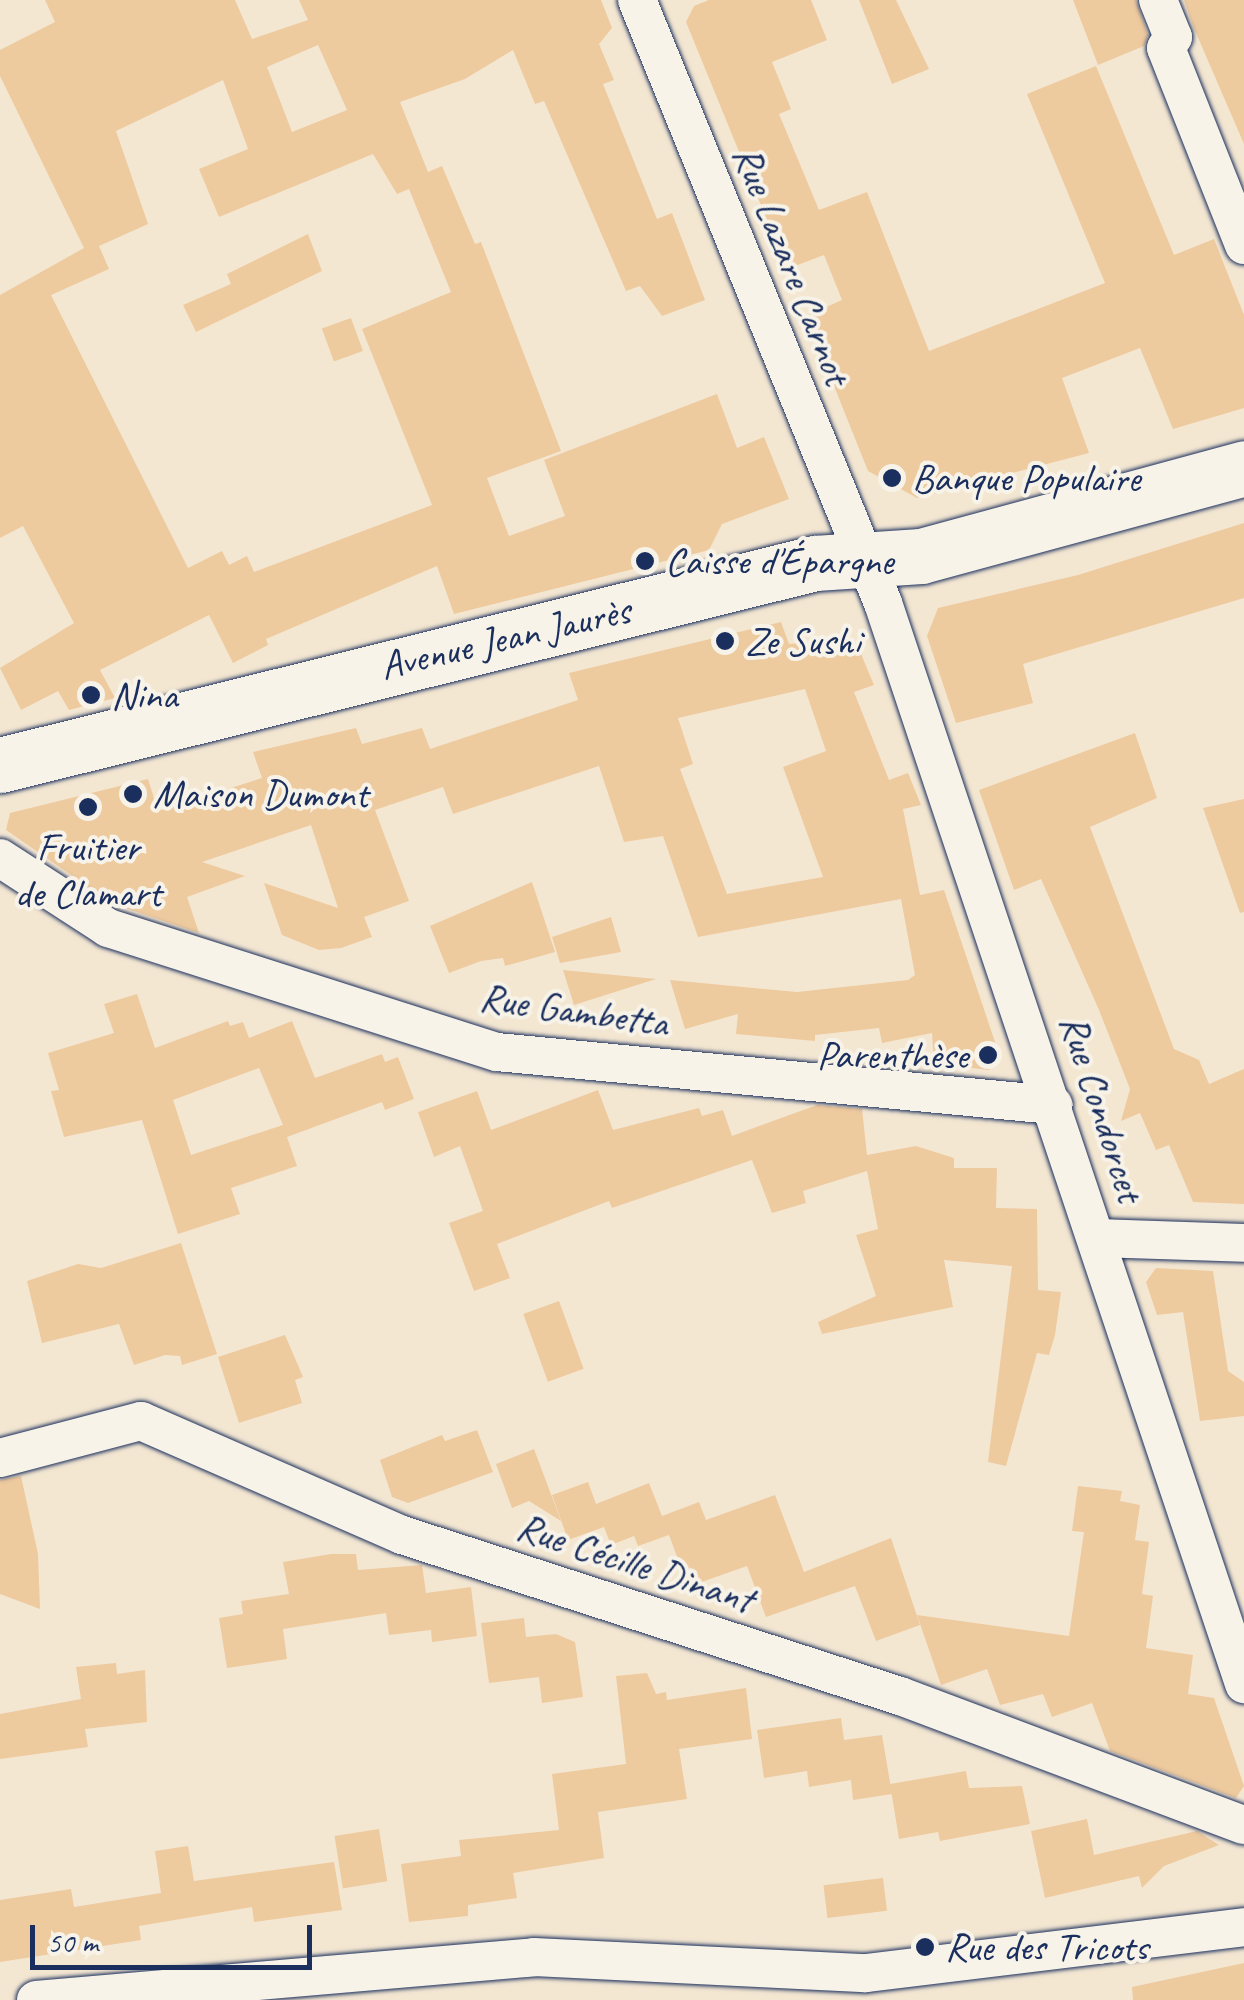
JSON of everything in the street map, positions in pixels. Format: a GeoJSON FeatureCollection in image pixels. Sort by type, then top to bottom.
{"type":"FeatureCollection","features":[{"type":"Feature","properties":{"kind":"street","name":"Rue Lazare Carnot"},"geometry":{"type":"LineString","coordinates":[[637,0],[865,563]]}},
{"type":"Feature","properties":{"kind":"street"},"geometry":{"type":"LineString","coordinates":[[1158,0],[1173,38],[1166,48],[1244,244]]}},
{"type":"Feature","properties":{"kind":"street","name":"Avenue Jean Jaurès"},"geometry":{"type":"LineString","coordinates":[[0,765],[814,564],[865,563],[940,551],[1244,468]]}},
{"type":"Feature","properties":{"kind":"street","name":"Rue Condorcet"},"geometry":{"type":"LineString","coordinates":[[865,563],[1097,1238],[1244,1684]]}},
{"type":"Feature","properties":{"kind":"street","name":"Rue Gambetta"},"geometry":{"type":"LineString","coordinates":[[0,858],[108,928],[497,1052],[1052,1106]]}},
{"type":"Feature","properties":{"kind":"street"},"geometry":{"type":"LineString","coordinates":[[1097,1238],[1244,1243]]}},
{"type":"Feature","properties":{"kind":"street","name":"Rue Cécille Dinant"},"geometry":{"type":"LineString","coordinates":[[0,1458],[141,1421],[402,1535],[900,1696],[1244,1825]]}},
{"type":"Feature","properties":{"kind":"street"},"geometry":{"type":"LineString","coordinates":[[36,2000],[534,1958],[866,1974],[1244,1926]]}},
{"type":"Feature","properties":{"kind":"building"},"geometry":{"type":"Polygon","coordinates":[[[45,0],[235,0],[252,39],[308,20],[299,0],[601,0],[612,28],[599,44],[614,80],[603,84],[657,219],[672,213],[705,300],[662,316],[640,286],[626,291],[544,101],[535,104],[513,50],[465,79],[400,102],[428,172],[442,166],[475,244],[481,242],[561,451],[487,478],[509,536],[565,516],[544,460],[717,394],[737,448],[764,437],[789,499],[722,524],[709,550],[454,614],[437,566],[266,639],[268,645],[233,663],[209,615],[100,670],[115,698],[69,710],[58,691],[21,710],[0,668],[74,623],[23,526],[0,538],[0,295],[84,248],[0,76],[0,50],[55,22],[45,0]],[[318,45],[267,67],[292,132],[347,110],[318,45]],[[223,80],[116,131],[148,224],[99,246],[109,269],[51,295],[188,568],[222,551],[229,565],[247,556],[254,572],[432,505],[362,329],[451,292],[409,189],[397,194],[373,154],[219,217],[199,169],[248,149],[223,80]]]}},
{"type":"Feature","properties":{"kind":"building"},"geometry":{"type":"Polygon","coordinates":[[[709,0],[811,0],[827,40],[772,62],[791,109],[779,114],[819,210],[867,192],[929,351],[1105,283],[1027,94],[1096,66],[1174,255],[1214,239],[1244,315],[1244,408],[1173,429],[1140,348],[1062,378],[1089,453],[917,498],[868,471],[806,316],[842,300],[824,255],[787,269],[686,22],[694,6],[709,0]]]}},
{"type":"Feature","properties":{"kind":"building"},"geometry":{"type":"Polygon","coordinates":[[[859,0],[896,0],[929,69],[892,84],[859,0]]]}},
{"type":"Feature","properties":{"kind":"building"},"geometry":{"type":"Polygon","coordinates":[[[1073,0],[1136,0],[1148,35],[1144,46],[1098,65],[1073,0]]]}},
{"type":"Feature","properties":{"kind":"building"},"geometry":{"type":"Polygon","coordinates":[[[1184,0],[1244,0],[1244,144],[1193,26],[1184,0]]]}},
{"type":"Feature","properties":{"kind":"building"},"geometry":{"type":"Polygon","coordinates":[[[308,234],[322,271],[196,332],[183,305],[231,284],[227,274],[308,234]]]}},
{"type":"Feature","properties":{"kind":"building"},"geometry":{"type":"Polygon","coordinates":[[[351,318],[363,351],[334,361],[322,329],[351,318]]]}},
{"type":"Feature","properties":{"kind":"building"},"geometry":{"type":"Polygon","coordinates":[[[1244,523],[1244,598],[1023,664],[1033,703],[956,723],[927,636],[938,608],[1078,575],[1244,523]]]}},
{"type":"Feature","properties":{"kind":"building"},"geometry":{"type":"Polygon","coordinates":[[[781,622],[789,644],[821,642],[836,650],[856,642],[874,685],[854,692],[889,780],[908,773],[921,805],[903,809],[920,895],[944,890],[1000,1057],[989,1070],[934,1064],[932,1033],[882,1043],[879,1028],[815,1035],[815,1041],[736,1034],[738,1014],[685,1029],[670,980],[797,992],[908,980],[915,975],[901,899],[698,937],[663,836],[624,842],[599,766],[453,814],[443,787],[375,810],[409,901],[364,917],[372,937],[341,948],[319,950],[282,935],[264,883],[338,908],[311,825],[202,862],[245,876],[187,897],[199,933],[113,904],[6,830],[10,813],[148,779],[158,811],[262,778],[253,752],[356,728],[362,744],[422,728],[430,749],[578,700],[569,673],[781,622]],[[805,689],[678,718],[693,764],[680,769],[727,894],[823,877],[783,767],[826,751],[805,689]]]}},
{"type":"Feature","properties":{"kind":"building"},"geometry":{"type":"Polygon","coordinates":[[[1135,733],[1157,798],[1090,827],[1174,1049],[1199,1060],[1209,1084],[1244,1069],[1244,1204],[1193,1202],[1169,1145],[1156,1150],[1140,1113],[1121,1121],[1130,1089],[1099,1010],[1041,879],[1014,890],[979,790],[1135,733]]]}},
{"type":"Feature","properties":{"kind":"building"},"geometry":{"type":"Polygon","coordinates":[[[1244,799],[1244,912],[1240,913],[1203,808],[1244,799]]]}},
{"type":"Feature","properties":{"kind":"building"},"geometry":{"type":"Polygon","coordinates":[[[532,882],[555,952],[505,966],[503,958],[481,961],[449,973],[430,926],[532,882]]]}},
{"type":"Feature","properties":{"kind":"building"},"geometry":{"type":"Polygon","coordinates":[[[611,917],[621,952],[560,963],[552,937],[611,917]]]}},
{"type":"Feature","properties":{"kind":"building"},"geometry":{"type":"Polygon","coordinates":[[[563,970],[656,979],[574,1005],[563,970]]]}},
{"type":"Feature","properties":{"kind":"building"},"geometry":{"type":"Polygon","coordinates":[[[137,994],[155,1048],[228,1021],[230,1026],[243,1022],[249,1038],[292,1021],[315,1078],[382,1054],[385,1062],[398,1057],[414,1099],[385,1110],[382,1102],[287,1137],[297,1166],[231,1188],[240,1214],[178,1234],[142,1120],[64,1137],[51,1091],[59,1090],[48,1053],[114,1033],[104,1004],[137,994]],[[259,1068],[173,1100],[191,1155],[283,1125],[259,1068]]]}},
{"type":"Feature","properties":{"kind":"building"},"geometry":{"type":"Polygon","coordinates":[[[598,1090],[613,1130],[699,1108],[702,1116],[723,1110],[732,1136],[817,1105],[862,1109],[867,1155],[916,1146],[954,1158],[954,1168],[997,1168],[996,1208],[1037,1209],[1038,1290],[1061,1292],[1049,1355],[1037,1353],[1006,1466],[988,1462],[1012,1266],[944,1260],[953,1307],[822,1334],[818,1322],[876,1296],[856,1235],[878,1229],[867,1171],[803,1191],[806,1203],[772,1213],[752,1160],[612,1208],[609,1201],[497,1244],[510,1278],[474,1291],[449,1223],[483,1211],[460,1146],[434,1157],[418,1112],[477,1091],[491,1130],[598,1090]]]}},
{"type":"Feature","properties":{"kind":"building"},"geometry":{"type":"Polygon","coordinates":[[[181,1243],[217,1354],[182,1365],[180,1356],[165,1355],[134,1365],[119,1324],[42,1343],[27,1281],[78,1264],[101,1268],[181,1243]]]}},
{"type":"Feature","properties":{"kind":"building"},"geometry":{"type":"Polygon","coordinates":[[[1156,1268],[1213,1271],[1228,1371],[1244,1382],[1244,1416],[1200,1421],[1183,1312],[1157,1315],[1146,1282],[1156,1268]]]}},
{"type":"Feature","properties":{"kind":"building"},"geometry":{"type":"Polygon","coordinates":[[[559,1301],[584,1369],[548,1382],[523,1314],[559,1301]]]}},
{"type":"Feature","properties":{"kind":"building"},"geometry":{"type":"Polygon","coordinates":[[[285,1335],[303,1377],[295,1380],[302,1403],[239,1423],[218,1357],[285,1335]]]}},
{"type":"Feature","properties":{"kind":"building"},"geometry":{"type":"Polygon","coordinates":[[[477,1430],[493,1472],[408,1503],[392,1497],[380,1460],[442,1435],[445,1441],[477,1430]]]}},
{"type":"Feature","properties":{"kind":"building"},"geometry":{"type":"Polygon","coordinates":[[[534,1449],[561,1521],[529,1501],[512,1508],[496,1464],[534,1449]]]}},
{"type":"Feature","properties":{"kind":"building"},"geometry":{"type":"Polygon","coordinates":[[[21,1476],[38,1554],[40,1609],[0,1594],[0,1480],[21,1476]]]}},
{"type":"Feature","properties":{"kind":"building"},"geometry":{"type":"Polygon","coordinates":[[[588,1482],[596,1504],[649,1483],[662,1516],[699,1502],[706,1520],[775,1495],[804,1572],[891,1538],[920,1625],[876,1641],[855,1586],[766,1617],[747,1566],[696,1584],[686,1581],[669,1535],[638,1546],[634,1536],[611,1545],[604,1527],[568,1540],[552,1495],[588,1482]]]}},
{"type":"Feature","properties":{"kind":"building"},"geometry":{"type":"Polygon","coordinates":[[[1078,1486],[1122,1491],[1120,1501],[1140,1505],[1135,1540],[1149,1542],[1142,1594],[1153,1596],[1146,1648],[1193,1655],[1188,1694],[1214,1698],[1244,1786],[1236,1798],[1110,1751],[1092,1703],[1052,1717],[1043,1694],[1000,1705],[987,1669],[941,1685],[917,1615],[1069,1636],[1084,1532],[1072,1531],[1078,1486]]]}},
{"type":"Feature","properties":{"kind":"building"},"geometry":{"type":"Polygon","coordinates":[[[356,1554],[358,1570],[422,1565],[426,1593],[471,1587],[477,1636],[432,1642],[431,1630],[389,1635],[386,1613],[283,1629],[287,1659],[227,1668],[219,1618],[243,1614],[241,1601],[289,1594],[283,1562],[356,1554]]]}},
{"type":"Feature","properties":{"kind":"building"},"geometry":{"type":"Polygon","coordinates":[[[524,1618],[526,1637],[556,1634],[575,1642],[583,1697],[542,1703],[539,1677],[489,1683],[481,1623],[524,1618]]]}},
{"type":"Feature","properties":{"kind":"building"},"geometry":{"type":"Polygon","coordinates":[[[116,1663],[117,1674],[145,1670],[147,1722],[85,1729],[88,1747],[0,1759],[0,1714],[81,1699],[76,1667],[116,1663]]]}},
{"type":"Feature","properties":{"kind":"building"},"geometry":{"type":"Polygon","coordinates":[[[647,1673],[656,1694],[666,1692],[667,1700],[746,1688],[752,1739],[679,1749],[687,1799],[598,1812],[604,1858],[513,1873],[517,1898],[468,1905],[468,1916],[409,1922],[401,1864],[461,1856],[459,1840],[559,1830],[552,1774],[626,1764],[616,1676],[647,1673]]]}},
{"type":"Feature","properties":{"kind":"building"},"geometry":{"type":"Polygon","coordinates":[[[841,1718],[844,1740],[882,1735],[892,1794],[853,1800],[851,1780],[809,1787],[807,1771],[764,1778],[757,1730],[841,1718]]]}},
{"type":"Feature","properties":{"kind":"building"},"geometry":{"type":"Polygon","coordinates":[[[966,1771],[969,1788],[1022,1786],[1030,1824],[940,1841],[938,1832],[899,1839],[890,1784],[966,1771]]]}},
{"type":"Feature","properties":{"kind":"building"},"geometry":{"type":"Polygon","coordinates":[[[1087,1819],[1094,1855],[1197,1831],[1219,1845],[1164,1866],[1142,1888],[1139,1876],[1045,1898],[1031,1831],[1087,1819]]]}},
{"type":"Feature","properties":{"kind":"building"},"geometry":{"type":"Polygon","coordinates":[[[379,1829],[387,1881],[343,1888],[335,1836],[379,1829]]]}},
{"type":"Feature","properties":{"kind":"building"},"geometry":{"type":"Polygon","coordinates":[[[188,1846],[194,1881],[334,1862],[342,1910],[254,1922],[252,1907],[139,1926],[141,1940],[0,1962],[0,1900],[71,1889],[74,1907],[161,1893],[155,1851],[188,1846]]]}},
{"type":"Feature","properties":{"kind":"building"},"geometry":{"type":"Polygon","coordinates":[[[883,1878],[887,1911],[827,1918],[823,1885],[883,1878]]]}},
{"type":"Feature","properties":{"kind":"building"},"geometry":{"type":"Polygon","coordinates":[[[1244,1963],[1244,2000],[1133,2000],[1132,1987],[1244,1963]]]}},
{"type":"Feature","properties":{"kind":"place","name":"Banque Populaire"},"geometry":{"type":"Point","coordinates":[892,478]}},
{"type":"Feature","properties":{"kind":"place","name":"Caisse d'Épargne"},"geometry":{"type":"Point","coordinates":[645,561]}},
{"type":"Feature","properties":{"kind":"place","name":"Ze Sushi"},"geometry":{"type":"Point","coordinates":[725,641]}},
{"type":"Feature","properties":{"kind":"place","name":"Nina"},"geometry":{"type":"Point","coordinates":[91,695]}},
{"type":"Feature","properties":{"kind":"place","name":"Maison Dumont"},"geometry":{"type":"Point","coordinates":[133,794]}},
{"type":"Feature","properties":{"kind":"place","name":"Fruitier de Clamart"},"geometry":{"type":"Point","coordinates":[88,807]}},
{"type":"Feature","properties":{"kind":"place","name":"Parenthèse"},"geometry":{"type":"Point","coordinates":[988,1055]}},
{"type":"Feature","properties":{"kind":"place","name":"Rue des Tricots"},"geometry":{"type":"Point","coordinates":[925,1947]}}]}
